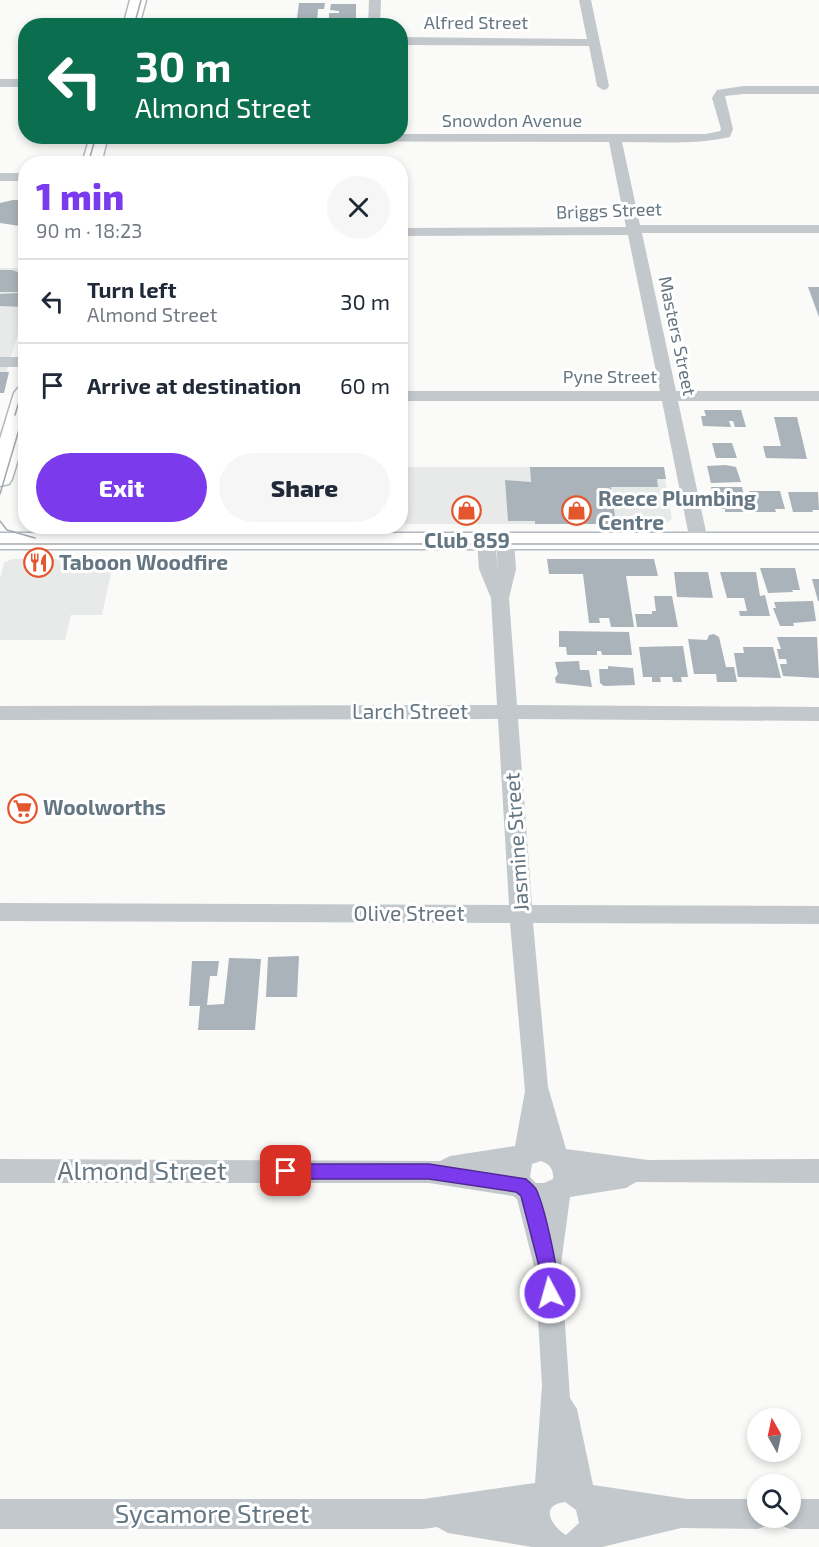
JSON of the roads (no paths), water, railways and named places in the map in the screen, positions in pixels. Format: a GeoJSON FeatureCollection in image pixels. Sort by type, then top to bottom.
{"type":"FeatureCollection","features":[{"type":"Feature","properties":{"kind":"street"},"geometry":{"type":"LineString","coordinates":[[133,18],[137,0]]}},
{"type":"Feature","properties":{"kind":"street"},"geometry":{"type":"LineString","coordinates":[[374,18],[375,0]]}},
{"type":"Feature","properties":{"kind":"street"},"geometry":{"type":"LineString","coordinates":[[585,0],[603,86]]}},
{"type":"Feature","properties":{"kind":"street","name":"Alfred Street"},"geometry":{"type":"LineString","coordinates":[[408,42],[593,41]]}},
{"type":"Feature","properties":{"kind":"street"},"geometry":{"type":"LineString","coordinates":[[0,83],[18,83]]}},
{"type":"Feature","properties":{"kind":"street","name":"Snowdon Avenue"},"geometry":{"type":"LineString","coordinates":[[408,138],[717,137],[725,134],[727,129],[718,98],[721,93],[743,90],[819,90]]}},
{"type":"Feature","properties":{"kind":"street","name":"Masters Street"},"geometry":{"type":"LineString","coordinates":[[615,138],[699,541]]}},
{"type":"Feature","properties":{"kind":"street"},"geometry":{"type":"LineString","coordinates":[[0,177],[18,177]]}},
{"type":"Feature","properties":{"kind":"street","name":"Briggs Street"},"geometry":{"type":"LineString","coordinates":[[408,232],[819,229]]}},
{"type":"Feature","properties":{"kind":"street"},"geometry":{"type":"LineString","coordinates":[[0,362],[18,362]]}},
{"type":"Feature","properties":{"kind":"street","name":"Pyne Street"},"geometry":{"type":"LineString","coordinates":[[408,396],[819,396]]}},
{"type":"Feature","properties":{"kind":"street"},"geometry":{"type":"LineString","coordinates":[[0,479],[18,419]]}},
{"type":"Feature","properties":{"kind":"street"},"geometry":{"type":"LineString","coordinates":[[0,541],[819,542]]}},
{"type":"Feature","properties":{"kind":"street","name":"Jasmine Street"},"geometry":{"type":"LineString","coordinates":[[495,541],[488,569],[500,598],[521,915],[536,1087],[559,1157]]}},
{"type":"Feature","properties":{"kind":"street","name":"Larch Street"},"geometry":{"type":"LineString","coordinates":[[0,713],[819,714]]}},
{"type":"Feature","properties":{"kind":"street","name":"Olive Street"},"geometry":{"type":"LineString","coordinates":[[0,912],[819,915]]}},
{"type":"Feature","properties":{"kind":"street","name":"Jasmine Street"},"geometry":{"type":"LineString","coordinates":[[525,1155],[536,1087]]}},
{"type":"Feature","properties":{"kind":"street"},"geometry":{"type":"LineString","coordinates":[[549,1270],[524,1188],[516,1170],[525,1155],[541,1150],[559,1157],[648,1172],[819,1171]]}},
{"type":"Feature","properties":{"kind":"street","name":"Almond Street"},"geometry":{"type":"LineString","coordinates":[[0,1171],[429,1171],[525,1155]]}},
{"type":"Feature","properties":{"kind":"street"},"geometry":{"type":"LineString","coordinates":[[556,1385],[583,1496],[594,1516],[566,1542],[535,1513],[545,1494],[556,1385],[549,1270],[561,1189],[567,1173],[559,1157]]}},
{"type":"Feature","properties":{"kind":"street","name":"Almond Street"},"geometry":{"type":"LineString","coordinates":[[429,1171],[524,1188]]}},
{"type":"Feature","properties":{"kind":"street"},"geometry":{"type":"LineString","coordinates":[[524,1188],[544,1196],[561,1189],[648,1172]]}},
{"type":"Feature","properties":{"kind":"street"},"geometry":{"type":"LineString","coordinates":[[545,1494],[564,1487],[583,1496]]}},
{"type":"Feature","properties":{"kind":"street","name":"Sycamore Street"},"geometry":{"type":"LineString","coordinates":[[0,1514],[423,1514],[545,1494]]}},
{"type":"Feature","properties":{"kind":"street","name":"Sycamore Street"},"geometry":{"type":"LineString","coordinates":[[583,1496],[687,1514],[747,1514]]}},
{"type":"Feature","properties":{"kind":"street","name":"Sycamore Street"},"geometry":{"type":"LineString","coordinates":[[423,1514],[566,1542],[687,1514]]}},
{"type":"Feature","properties":{"kind":"street"},"geometry":{"type":"LineString","coordinates":[[801,1514],[819,1514]]}},
{"type":"Feature","properties":{"kind":"tram line"},"geometry":{"type":"LineString","coordinates":[[136,18],[141,0]]}},
{"type":"Feature","properties":{"kind":"tram line"},"geometry":{"type":"LineString","coordinates":[[90,156],[94,144]]}},
{"type":"Feature","properties":{"kind":"tram line"},"geometry":{"type":"LineString","coordinates":[[15,415],[18,405]]}},
{"type":"Feature","properties":{"kind":"tram line"},"geometry":{"type":"LineString","coordinates":[[0,494],[18,433]]}},
{"type":"Feature","properties":{"kind":"tram line"},"geometry":{"type":"LineString","coordinates":[[0,521],[7,530],[18,533]]}},
{"type":"Feature","properties":{"kind":"tram line"},"geometry":{"type":"LineString","coordinates":[[21,534],[35,538]]}},
{"type":"Feature","properties":{"kind":"tram line"},"geometry":{"type":"LineString","coordinates":[[0,544],[819,544]]}},
{"type":"Feature","properties":{"kind":"place","name":"Club 859"},"geometry":{"type":"Point","coordinates":[467,510]}},
{"type":"Feature","properties":{"kind":"place","name":"Reece Plumbing Centre"},"geometry":{"type":"Point","coordinates":[577,511]}},
{"type":"Feature","properties":{"kind":"place","name":"Taboon Woodfire"},"geometry":{"type":"Point","coordinates":[38,563]}},
{"type":"Feature","properties":{"kind":"place","name":"Woolworths"},"geometry":{"type":"Point","coordinates":[22,808]}}]}
